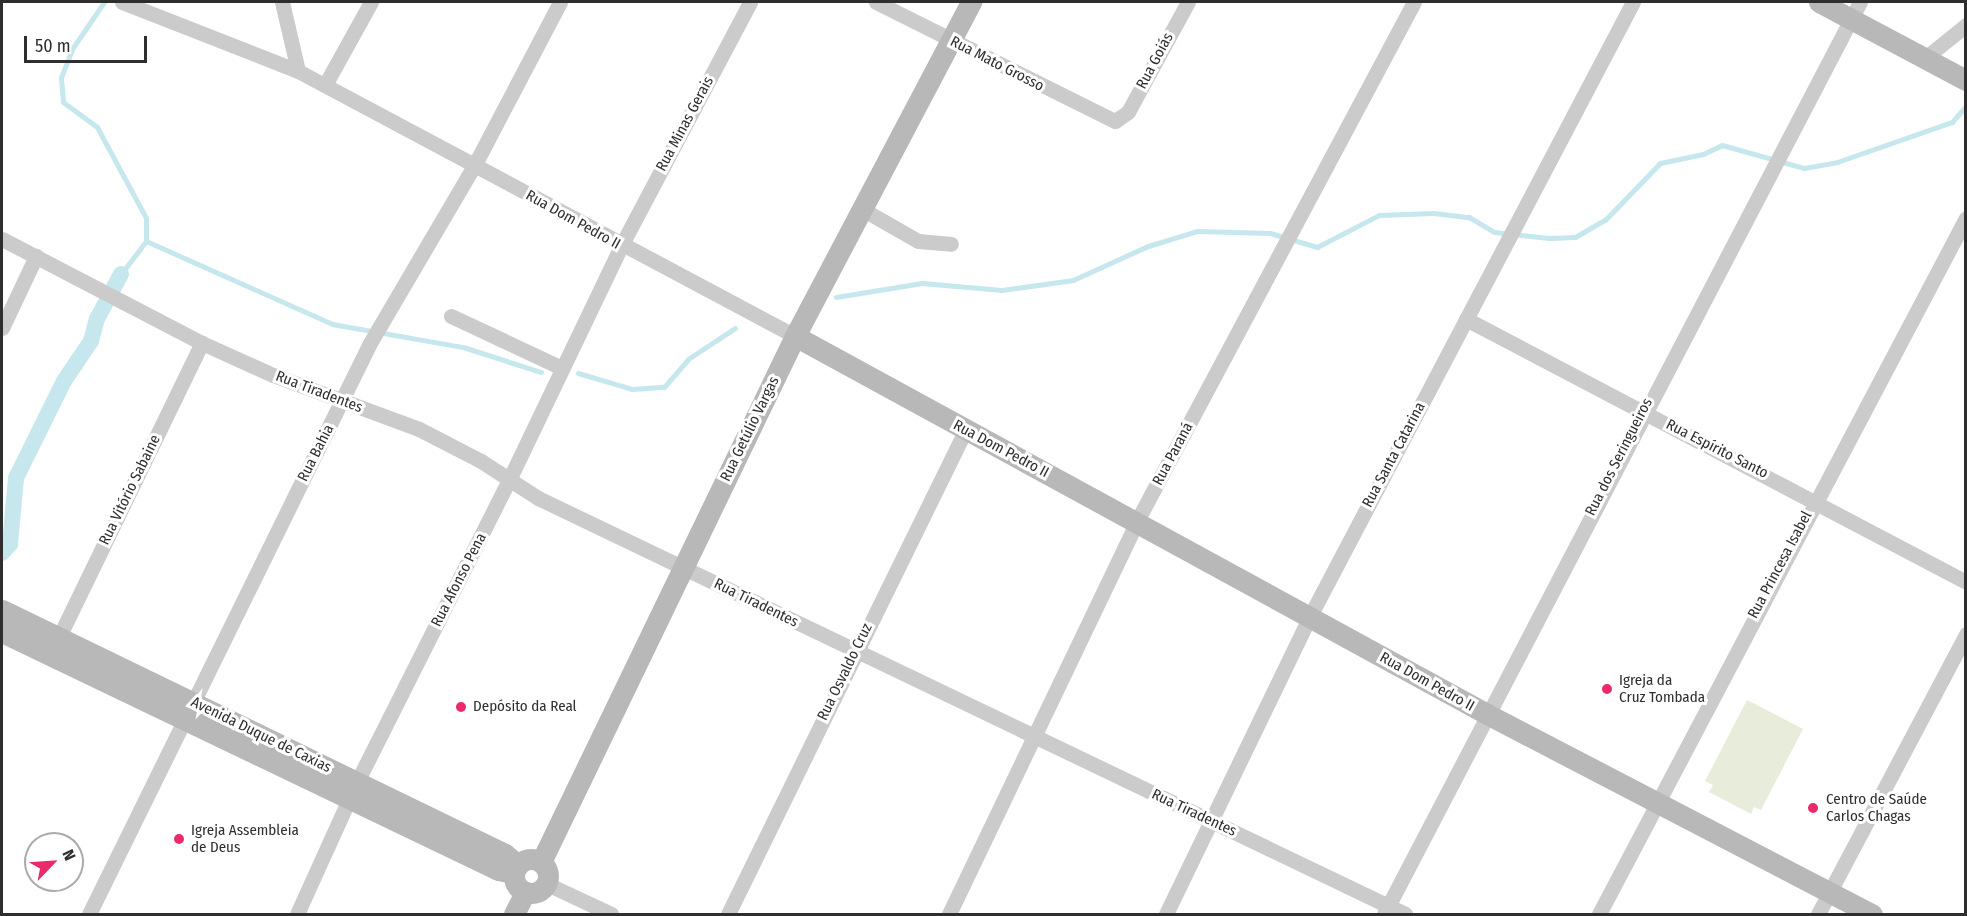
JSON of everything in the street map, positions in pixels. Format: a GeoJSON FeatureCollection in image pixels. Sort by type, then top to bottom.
{"type":"FeatureCollection","features":[{"type":"Feature","properties":{"kind":"street","name":"Rua Dom Pedro II"},"geometry":{"type":"LineString","coordinates":[[122,2],[298,71],[325,85],[621,246],[795,336],[965,431],[1137,521],[1309,618],[1487,714],[1872,915]]}},
{"type":"Feature","properties":{"kind":"street"},"geometry":{"type":"LineString","coordinates":[[282,2],[298,71]]}},
{"type":"Feature","properties":{"kind":"street"},"geometry":{"type":"LineString","coordinates":[[325,85],[371,2]]}},
{"type":"Feature","properties":{"kind":"street","name":"Rua Bahia"},"geometry":{"type":"LineString","coordinates":[[89,915],[370,343],[474,166],[561,2]]}},
{"type":"Feature","properties":{"kind":"street","name":"Rua Minas Gerais"},"geometry":{"type":"LineString","coordinates":[[621,246],[750,2]]}},
{"type":"Feature","properties":{"kind":"street","name":"Rua Mato Grosso"},"geometry":{"type":"LineString","coordinates":[[876,2],[1108,119],[1120,119]]}},
{"type":"Feature","properties":{"kind":"street","name":"Rua Getúlio Vargas"},"geometry":{"type":"LineString","coordinates":[[541,862],[685,569],[795,336],[971,2]]}},
{"type":"Feature","properties":{"kind":"street","name":"Rua Goiás"},"geometry":{"type":"LineString","coordinates":[[1120,119],[1128,112],[1188,2]]}},
{"type":"Feature","properties":{"kind":"street","name":"Rua Paraná"},"geometry":{"type":"LineString","coordinates":[[949,915],[1137,521],[1414,2]]}},
{"type":"Feature","properties":{"kind":"street","name":"Rua Santa Catarina"},"geometry":{"type":"LineString","coordinates":[[1166,915],[1309,618],[1633,2]]}},
{"type":"Feature","properties":{"kind":"street"},"geometry":{"type":"LineString","coordinates":[[1819,2],[1855,10],[1925,58],[1965,80]]}},
{"type":"Feature","properties":{"kind":"street","name":"Rua dos Seringueiros"},"geometry":{"type":"LineString","coordinates":[[1386,910],[1643,410],[1855,10]]}},
{"type":"Feature","properties":{"kind":"street"},"geometry":{"type":"LineString","coordinates":[[1925,58],[1965,25]]}},
{"type":"Feature","properties":{"kind":"street"},"geometry":{"type":"LineString","coordinates":[[862,210],[918,241],[951,244]]}},
{"type":"Feature","properties":{"kind":"street","name":"Rua Princesa Isabel"},"geometry":{"type":"LineString","coordinates":[[1599,915],[1655,803],[1965,218]]}},
{"type":"Feature","properties":{"kind":"street","name":"Rua Tiradentes"},"geometry":{"type":"LineString","coordinates":[[2,239],[202,343],[419,429],[538,498],[1032,738],[1210,820],[1386,910],[1405,915]]}},
{"type":"Feature","properties":{"kind":"street","name":"Rua Afonso Pena"},"geometry":{"type":"LineString","coordinates":[[297,915],[353,790],[509,480],[621,246]]}},
{"type":"Feature","properties":{"kind":"street"},"geometry":{"type":"LineString","coordinates":[[2,327],[36,256]]}},
{"type":"Feature","properties":{"kind":"street"},"geometry":{"type":"LineString","coordinates":[[451,316],[562,368]]}},
{"type":"Feature","properties":{"kind":"street","name":"Rua Espírito Santo"},"geometry":{"type":"LineString","coordinates":[[1466,319],[1815,500],[1965,582]]}},
{"type":"Feature","properties":{"kind":"street","name":"Rua Vitório Sabaine"},"geometry":{"type":"LineString","coordinates":[[59,637],[202,343]]}},
{"type":"Feature","properties":{"kind":"street","name":"Rua Osvaldo Cruz"},"geometry":{"type":"LineString","coordinates":[[728,915],[855,651],[965,431]]}},
{"type":"Feature","properties":{"kind":"street","name":"Avenida Duque de Caxias"},"geometry":{"type":"LineString","coordinates":[[2,610],[59,637],[188,710]]}},
{"type":"Feature","properties":{"kind":"street","name":"Avenida Duque de Caxias"},"geometry":{"type":"LineString","coordinates":[[2,632],[188,710],[353,790],[505,854],[516,869]]}},
{"type":"Feature","properties":{"kind":"street"},"geometry":{"type":"LineString","coordinates":[[1818,915],[1965,634]]}},
{"type":"Feature","properties":{"kind":"street"},"geometry":{"type":"LineString","coordinates":[[526,860],[541,862],[548,873],[547,884],[536,892],[525,892],[516,885],[516,869],[526,860]]}},
{"type":"Feature","properties":{"kind":"street"},"geometry":{"type":"LineString","coordinates":[[547,884],[611,915]]}},
{"type":"Feature","properties":{"kind":"street"},"geometry":{"type":"LineString","coordinates":[[514,915],[525,892]]}},
{"type":"Feature","properties":{"kind":"green space"},"geometry":{"type":"Polygon","coordinates":[[[1747,700],[1803,729],[1761,810],[1754,807],[1751,814],[1709,792],[1713,785],[1705,781],[1747,700]]]}},
{"type":"Feature","properties":{"kind":"waterway"},"geometry":{"type":"LineString","coordinates":[[104,2],[72,49],[61,78],[63,102],[97,127],[146,218],[146,241],[121,274]]}},
{"type":"Feature","properties":{"kind":"waterway"},"geometry":{"type":"LineString","coordinates":[[836,297],[922,283],[1002,290],[1073,280],[1148,246],[1197,231],[1270,233],[1317,247],[1379,215],[1434,213],[1469,217],[1494,232],[1549,238],[1575,237],[1605,220],[1660,163],[1703,154],[1722,145],[1804,168],[1837,162],[1952,122],[1966,106]]}},
{"type":"Feature","properties":{"kind":"waterway"},"geometry":{"type":"LineString","coordinates":[[146,241],[332,324],[463,347],[541,372]]}},
{"type":"Feature","properties":{"kind":"waterway"},"geometry":{"type":"LineString","coordinates":[[2,553],[10,544],[16,478],[64,381],[91,341],[97,319],[121,274]]}},
{"type":"Feature","properties":{"kind":"waterway"},"geometry":{"type":"LineString","coordinates":[[578,373],[632,389],[664,387],[688,359],[735,328]]}},
{"type":"Feature","properties":{"kind":"place","name":"Igreja da Cruz Tombada"},"geometry":{"type":"Point","coordinates":[1607,689]}},
{"type":"Feature","properties":{"kind":"place","name":"Depósito da Real"},"geometry":{"type":"Point","coordinates":[461,707]}},
{"type":"Feature","properties":{"kind":"place","name":"Centro de Saúde Carlos Chagas"},"geometry":{"type":"Point","coordinates":[1813,808]}},
{"type":"Feature","properties":{"kind":"place","name":"Igreja Assembleia de Deus"},"geometry":{"type":"Point","coordinates":[179,839]}}]}
